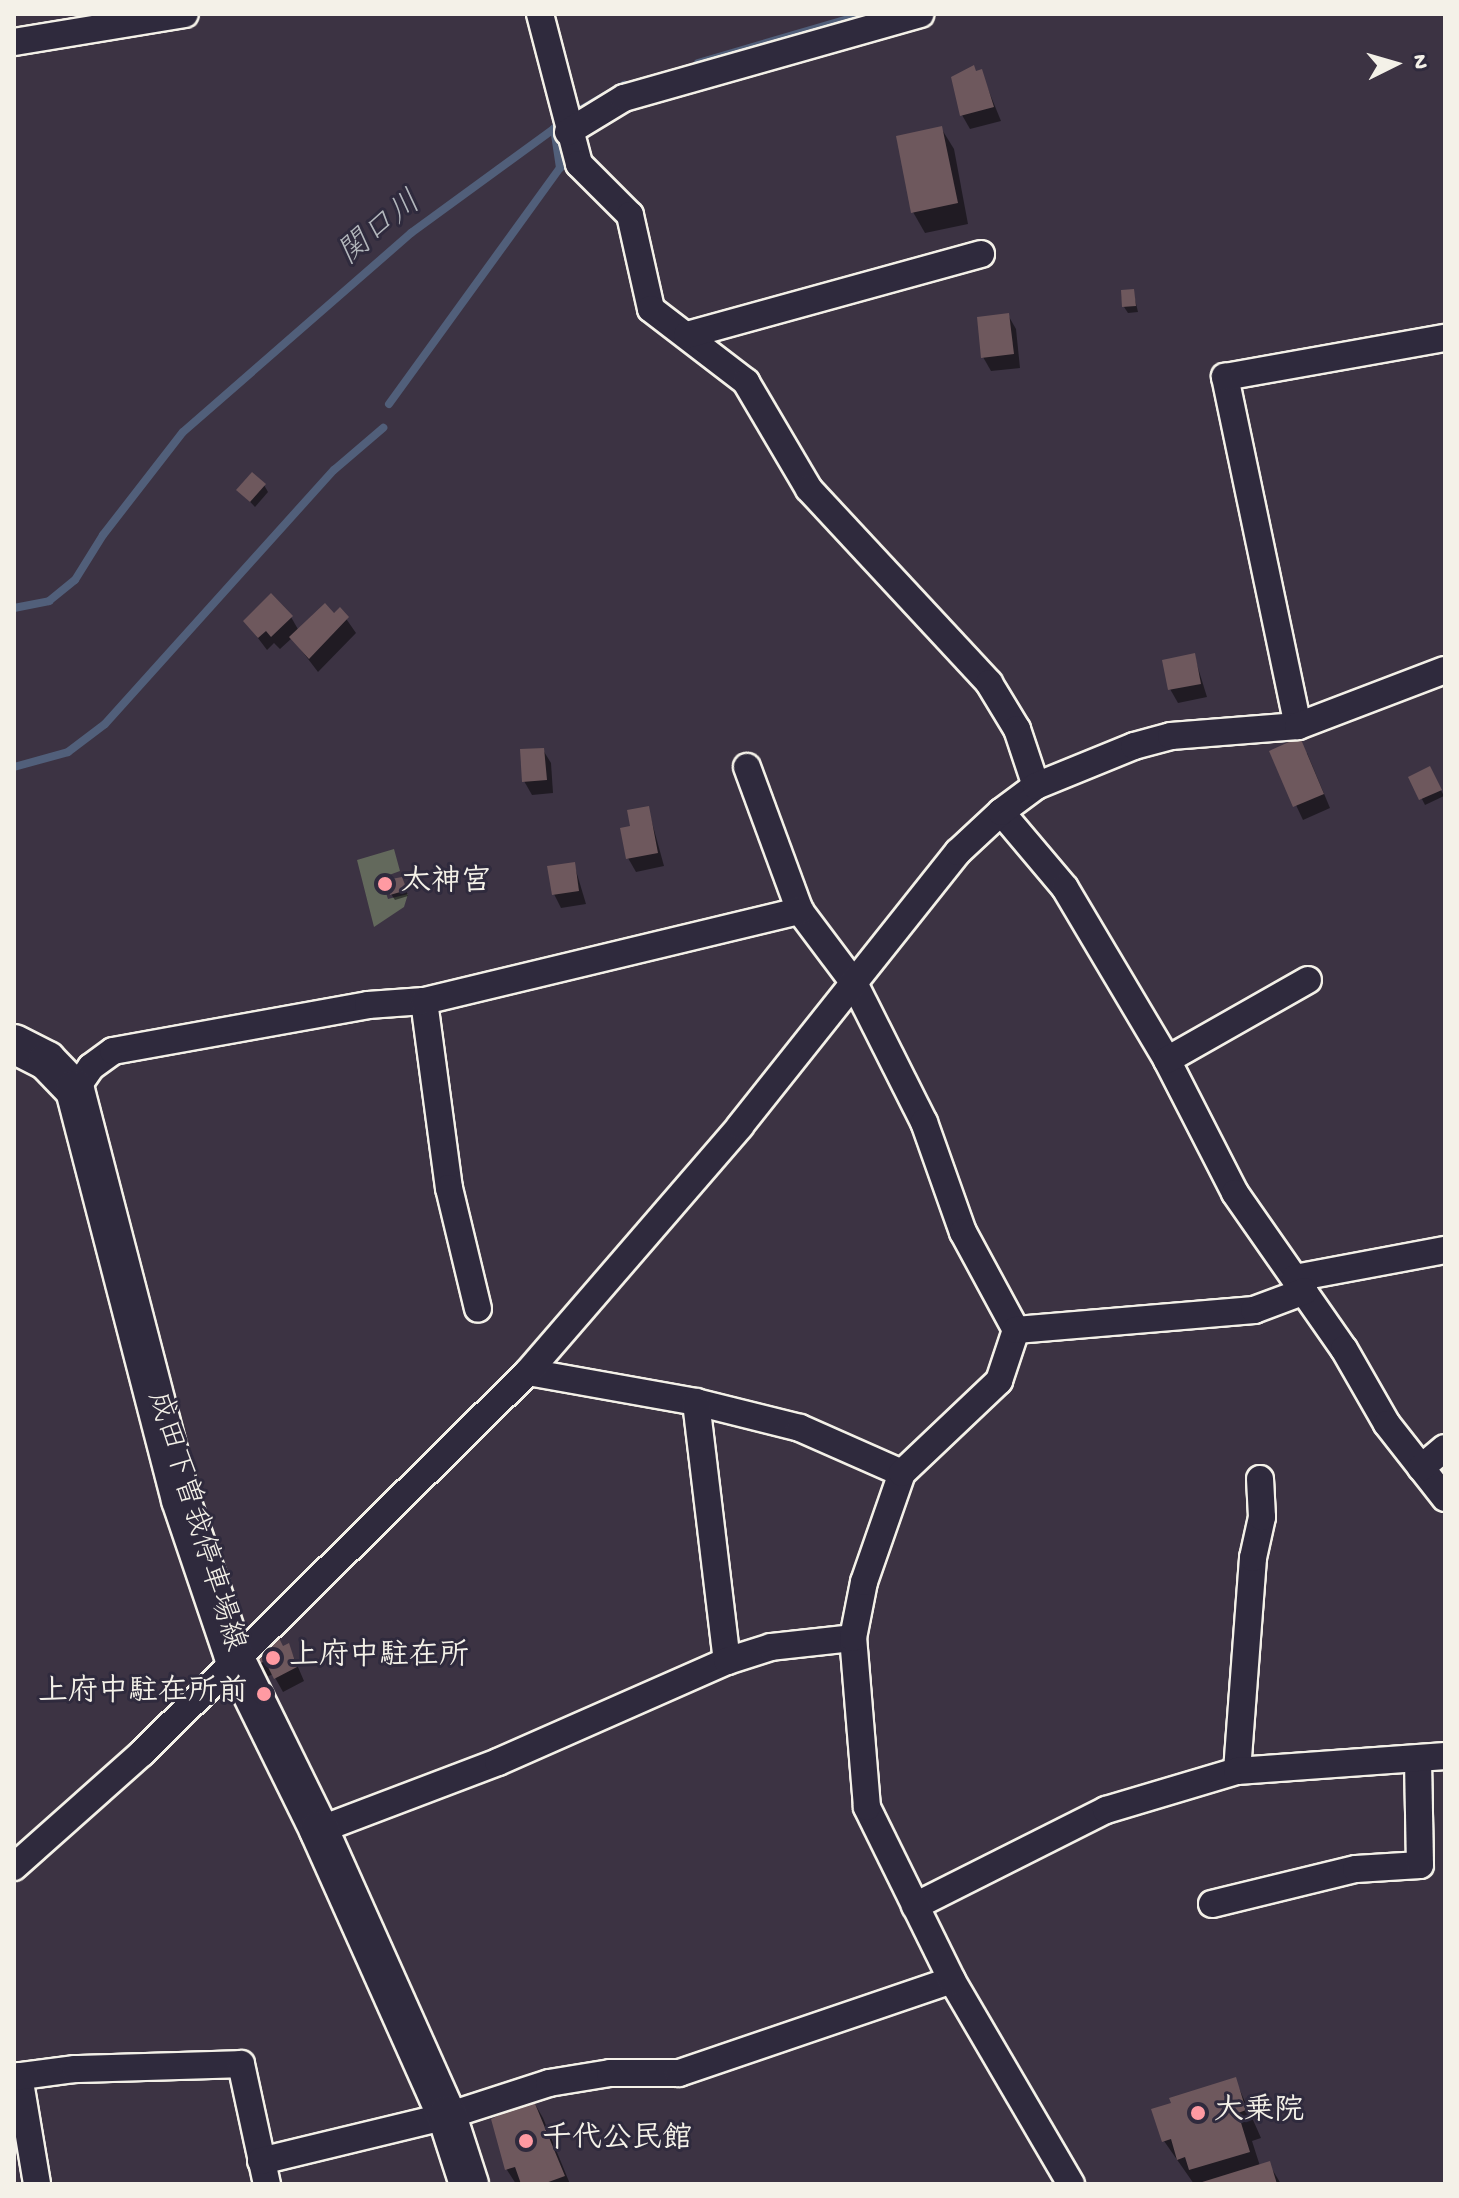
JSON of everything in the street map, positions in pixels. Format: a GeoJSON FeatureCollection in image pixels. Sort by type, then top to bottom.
{"type":"FeatureCollection","features":[{"type":"Feature","properties":{"kind":"main road","name":"成田下曽我停車場線"},"geometry":{"type":"LineString","coordinates":[[14,1044],[47,1061],[75,1090],[181,1500],[234,1657],[319,1830],[447,2116],[469,2184]]}},
{"type":"Feature","properties":{"kind":"street"},"geometry":{"type":"LineString","coordinates":[[14,42],[185,14]]}},
{"type":"Feature","properties":{"kind":"street"},"geometry":{"type":"LineString","coordinates":[[540,14],[564,121],[579,164],[630,215],[651,309],[746,382],[809,489],[989,683],[1017,729],[1036,786]]}},
{"type":"Feature","properties":{"kind":"street"},"geometry":{"type":"LineString","coordinates":[[564,121],[624,98],[920,14]]}},
{"type":"Feature","properties":{"kind":"street"},"geometry":{"type":"LineString","coordinates":[[687,335],[981,254]]}},
{"type":"Feature","properties":{"kind":"street"},"geometry":{"type":"LineString","coordinates":[[1298,726],[1225,377],[1445,338]]}},
{"type":"Feature","properties":{"kind":"street"},"geometry":{"type":"LineString","coordinates":[[14,1867],[142,1753],[234,1657],[528,1372],[740,1126],[958,852],[1001,812],[1036,786],[1171,736],[1298,726],[1445,670]]}},
{"type":"Feature","properties":{"kind":"street"},"geometry":{"type":"LineString","coordinates":[[747,767],[800,911],[854,983],[924,1122],[963,1232],[1016,1330],[999,1381],[902,1473],[864,1582],[853,1638],[867,1807],[952,1980],[1071,2184]]}},
{"type":"Feature","properties":{"kind":"street"},"geometry":{"type":"LineString","coordinates":[[1001,812],[1065,888],[1167,1060],[1235,1193],[1300,1284],[1387,1424],[1445,1498]]}},
{"type":"Feature","properties":{"kind":"street"},"geometry":{"type":"LineString","coordinates":[[75,1090],[91,1067],[113,1051],[368,1005],[424,1001],[800,911]]}},
{"type":"Feature","properties":{"kind":"street"},"geometry":{"type":"LineString","coordinates":[[1167,1060],[1308,980]]}},
{"type":"Feature","properties":{"kind":"street"},"geometry":{"type":"LineString","coordinates":[[424,1001],[449,1188],[478,1309]]}},
{"type":"Feature","properties":{"kind":"street"},"geometry":{"type":"LineString","coordinates":[[1016,1330],[1254,1310],[1300,1284],[1445,1250]]}},
{"type":"Feature","properties":{"kind":"street"},"geometry":{"type":"LineString","coordinates":[[528,1372],[696,1402],[800,1428],[902,1473]]}},
{"type":"Feature","properties":{"kind":"street"},"geometry":{"type":"LineString","coordinates":[[696,1402],[727,1661]]}},
{"type":"Feature","properties":{"kind":"street"},"geometry":{"type":"LineString","coordinates":[[1421,1468],[1445,1448]]}},
{"type":"Feature","properties":{"kind":"street"},"geometry":{"type":"LineString","coordinates":[[1237,1771],[1253,1558],[1262,1517],[1260,1479]]}},
{"type":"Feature","properties":{"kind":"street"},"geometry":{"type":"LineString","coordinates":[[319,1830],[498,1762],[727,1661],[771,1647],[853,1638]]}},
{"type":"Feature","properties":{"kind":"street"},"geometry":{"type":"LineString","coordinates":[[915,1906],[1106,1810],[1237,1771],[1315,1762],[1418,1760],[1445,1756]]}},
{"type":"Feature","properties":{"kind":"street"},"geometry":{"type":"LineString","coordinates":[[1212,1904],[1356,1869],[1420,1865],[1418,1760]]}},
{"type":"Feature","properties":{"kind":"street"},"geometry":{"type":"LineString","coordinates":[[37,2184],[17,2077],[241,2064],[264,2172],[549,2083],[610,2073],[679,2073],[952,1980]]}},
{"type":"Feature","properties":{"kind":"green space","name":"太神宮"},"geometry":{"type":"Polygon","coordinates":[[[394,849],[400,871],[381,878],[388,899],[408,894],[404,907],[374,927],[357,860],[394,849]]]}},
{"type":"Feature","properties":{"kind":"building"},"geometry":{"type":"Polygon","coordinates":[[[974,65],[976,71],[982,69],[994,107],[960,116],[951,77],[974,65]]]}},
{"type":"Feature","properties":{"kind":"building"},"geometry":{"type":"Polygon","coordinates":[[[942,126],[958,203],[911,213],[896,136],[942,126]]]}},
{"type":"Feature","properties":{"kind":"building"},"geometry":{"type":"Polygon","coordinates":[[[1134,289],[1136,306],[1122,307],[1121,290],[1134,289]]]}},
{"type":"Feature","properties":{"kind":"building"},"geometry":{"type":"Polygon","coordinates":[[[1009,313],[1014,354],[981,358],[977,317],[1009,313]]]}},
{"type":"Feature","properties":{"kind":"building"},"geometry":{"type":"Polygon","coordinates":[[[252,472],[266,484],[250,502],[236,490],[252,472]]]}},
{"type":"Feature","properties":{"kind":"building"},"geometry":{"type":"Polygon","coordinates":[[[271,593],[293,616],[271,637],[266,631],[258,638],[243,621],[271,593]]]}},
{"type":"Feature","properties":{"kind":"building"},"geometry":{"type":"Polygon","coordinates":[[[325,603],[334,613],[340,607],[349,617],[309,659],[289,637],[325,603]]]}},
{"type":"Feature","properties":{"kind":"building"},"geometry":{"type":"Polygon","coordinates":[[[1195,653],[1201,684],[1168,690],[1162,660],[1195,653]]]}},
{"type":"Feature","properties":{"kind":"building"},"geometry":{"type":"Polygon","coordinates":[[[1300,737],[1324,794],[1293,807],[1269,751],[1300,737]]]}},
{"type":"Feature","properties":{"kind":"building"},"geometry":{"type":"Polygon","coordinates":[[[544,748],[547,780],[522,782],[520,749],[544,748]]]}},
{"type":"Feature","properties":{"kind":"building"},"geometry":{"type":"Polygon","coordinates":[[[1430,766],[1442,790],[1419,800],[1408,777],[1430,766]]]}},
{"type":"Feature","properties":{"kind":"building"},"geometry":{"type":"Polygon","coordinates":[[[649,806],[658,853],[626,859],[620,828],[630,826],[627,810],[649,806]]]}},
{"type":"Feature","properties":{"kind":"building"},"geometry":{"type":"Polygon","coordinates":[[[575,862],[579,891],[552,895],[547,866],[575,862]]]}},
{"type":"Feature","properties":{"kind":"building","name":"太神宮"},"geometry":{"type":"Polygon","coordinates":[[[402,877],[407,890],[390,895],[386,880],[402,877]]]}},
{"type":"Feature","properties":{"kind":"building","name":"上府中駐在所"},"geometry":{"type":"Polygon","coordinates":[[[278,1636],[283,1646],[289,1643],[297,1667],[274,1679],[265,1661],[257,1665],[252,1655],[278,1636]]]}},
{"type":"Feature","properties":{"kind":"building"},"geometry":{"type":"Polygon","coordinates":[[[1236,2077],[1246,2110],[1238,2113],[1250,2152],[1189,2170],[1185,2157],[1177,2160],[1171,2139],[1162,2142],[1151,2109],[1171,2103],[1169,2098],[1236,2077]]]}},
{"type":"Feature","properties":{"kind":"building","name":"千代公民館"},"geometry":{"type":"Polygon","coordinates":[[[531,2094],[565,2176],[543,2184],[521,2184],[515,2167],[505,2170],[491,2119],[521,2105],[531,2094]]]}},
{"type":"Feature","properties":{"kind":"building"},"geometry":{"type":"Polygon","coordinates":[[[1270,2161],[1277,2184],[1199,2183],[1270,2161]]]}},
{"type":"Feature","properties":{"kind":"waterway","name":"関口川"},"geometry":{"type":"LineString","coordinates":[[698,63],[866,14]]}},
{"type":"Feature","properties":{"kind":"waterway","name":"関口川"},"geometry":{"type":"LineString","coordinates":[[580,110],[624,85]]}},
{"type":"Feature","properties":{"kind":"waterway","name":"関口川"},"geometry":{"type":"LineString","coordinates":[[14,608],[49,601],[75,580],[103,535],[183,432],[411,233],[563,122]]}},
{"type":"Feature","properties":{"kind":"waterway"},"geometry":{"type":"LineString","coordinates":[[389,404],[560,168],[554,128]]}},
{"type":"Feature","properties":{"kind":"waterway"},"geometry":{"type":"LineString","coordinates":[[14,767],[68,752],[105,724],[334,470],[383,428]]}},
{"type":"Feature","properties":{"kind":"place","name":"太神宮"},"geometry":{"type":"Point","coordinates":[385,884]}},
{"type":"Feature","properties":{"kind":"place","name":"上府中駐在所"},"geometry":{"type":"Point","coordinates":[273,1658]}},
{"type":"Feature","properties":{"kind":"place","name":"上府中駐在所前"},"geometry":{"type":"Point","coordinates":[264,1694]}},
{"type":"Feature","properties":{"kind":"place","name":"大乗院"},"geometry":{"type":"Point","coordinates":[1198,2113]}},
{"type":"Feature","properties":{"kind":"place","name":"千代公民館"},"geometry":{"type":"Point","coordinates":[526,2141]}}]}
